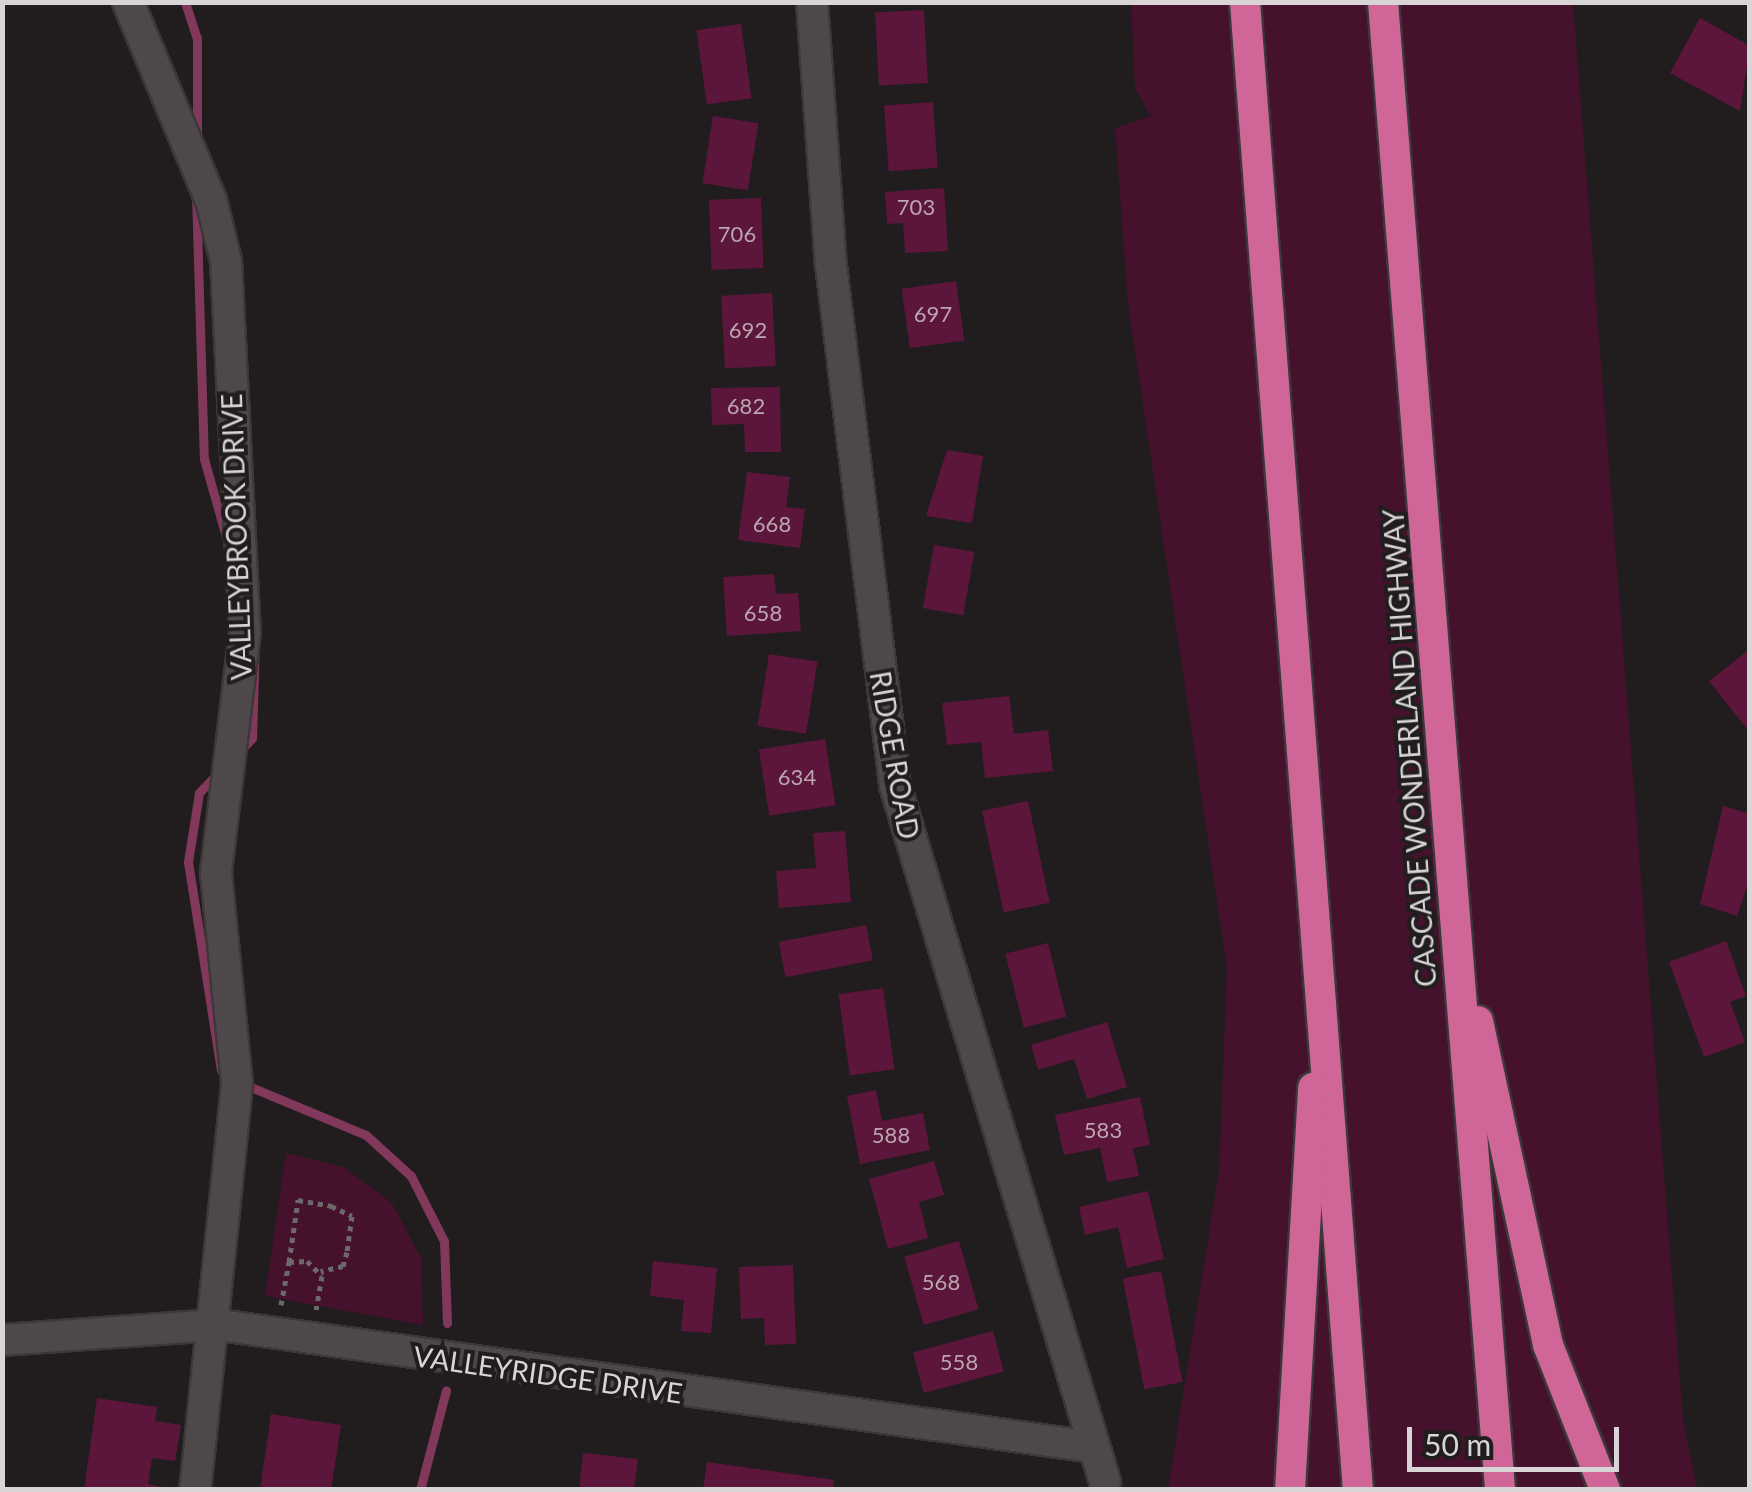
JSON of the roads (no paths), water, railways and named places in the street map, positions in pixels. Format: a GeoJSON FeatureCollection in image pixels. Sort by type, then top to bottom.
{"type":"FeatureCollection","features":[{"type":"Feature","properties":{"kind":"highway"},"geometry":{"type":"LineString","coordinates":[[1245,2],[1358,1490]]}},
{"type":"Feature","properties":{"kind":"highway","name":"CASCADE WONDERLAND HIGHWAY"},"geometry":{"type":"LineString","coordinates":[[1384,2],[1500,1490]]}},
{"type":"Feature","properties":{"kind":"highway"},"geometry":{"type":"LineString","coordinates":[[1456,915],[1548,1346],[1605,1490]]}},
{"type":"Feature","properties":{"kind":"highway"},"geometry":{"type":"LineString","coordinates":[[1290,1490],[1319,980]]}},
{"type":"Feature","properties":{"kind":"street","name":"VALLEYBROOK DRIVE"},"geometry":{"type":"LineString","coordinates":[[128,2],[211,200],[229,294],[246,652],[217,834],[217,921],[238,1062],[219,1325],[195,1490]]}},
{"type":"Feature","properties":{"kind":"street","name":"RIDGE ROAD"},"geometry":{"type":"LineString","coordinates":[[812,2],[831,265],[895,785],[1105,1482]]}},
{"type":"Feature","properties":{"kind":"street","name":"VALLEYRIDGE DRIVE"},"geometry":{"type":"LineString","coordinates":[[2,1340],[219,1325],[1093,1447]]}},
{"type":"Feature","properties":{"kind":"waterway"},"geometry":{"type":"LineString","coordinates":[[185,2],[197,38],[197,138]]}},
{"type":"Feature","properties":{"kind":"waterway"},"geometry":{"type":"LineString","coordinates":[[196,193],[204,459],[228,544]]}},
{"type":"Feature","properties":{"kind":"waterway"},"geometry":{"type":"LineString","coordinates":[[241,750],[252,738],[255,641]]}},
{"type":"Feature","properties":{"kind":"waterway"},"geometry":{"type":"LineString","coordinates":[[219,772],[199,793],[188,862],[221,1070]]}},
{"type":"Feature","properties":{"kind":"waterway"},"geometry":{"type":"LineString","coordinates":[[241,1083],[366,1135],[411,1176],[444,1241],[447,1323]]}},
{"type":"Feature","properties":{"kind":"waterway"},"geometry":{"type":"LineString","coordinates":[[420,1490],[446,1390]]}}]}
